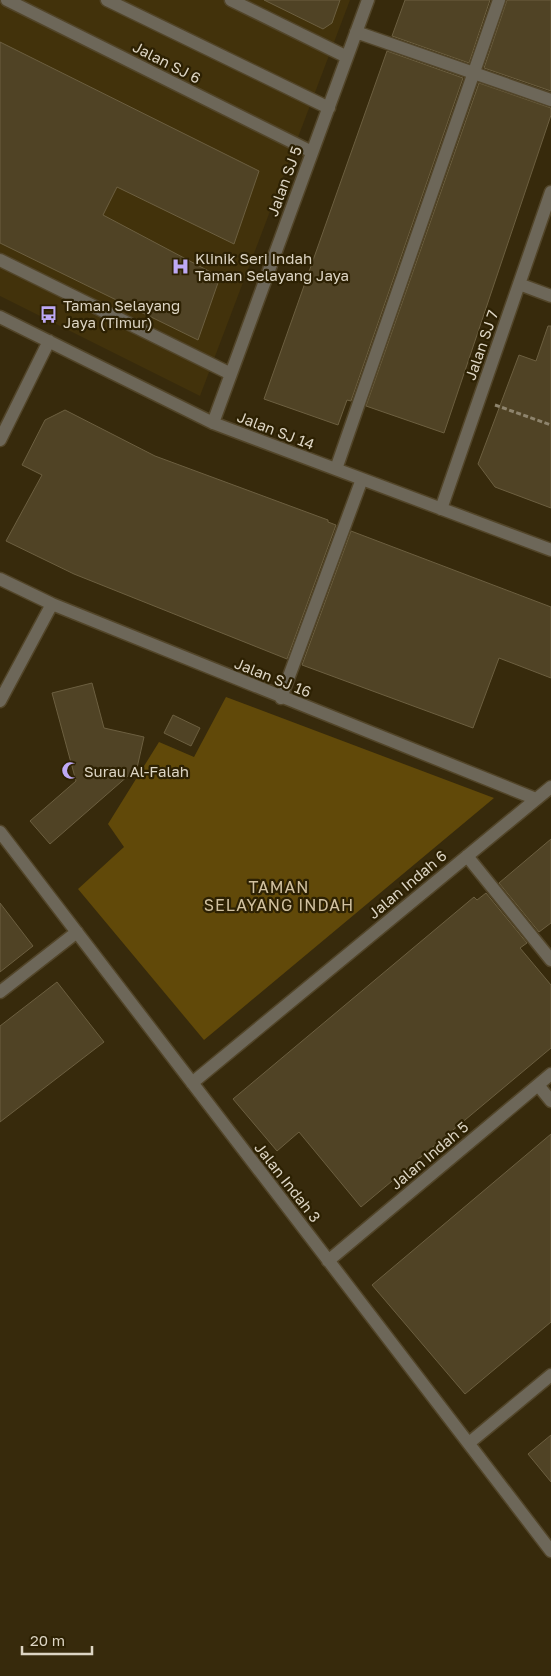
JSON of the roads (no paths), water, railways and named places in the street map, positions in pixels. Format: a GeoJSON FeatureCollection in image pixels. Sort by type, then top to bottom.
{"type":"FeatureCollection","features":[{"type":"Feature","properties":{"kind":"street","name":"Jalan SJ 6"},"geometry":{"type":"LineString","coordinates":[[7,0],[312,152]]}},
{"type":"Feature","properties":{"kind":"street"},"geometry":{"type":"LineString","coordinates":[[107,0],[329,108]]}},
{"type":"Feature","properties":{"kind":"street"},"geometry":{"type":"LineString","coordinates":[[230,0],[347,57]]}},
{"type":"Feature","properties":{"kind":"street","name":"Jalan SJ 5"},"geometry":{"type":"LineString","coordinates":[[213,423],[368,0]]}},
{"type":"Feature","properties":{"kind":"street"},"geometry":{"type":"LineString","coordinates":[[336,470],[499,0]]}},
{"type":"Feature","properties":{"kind":"street"},"geometry":{"type":"LineString","coordinates":[[356,32],[551,100]]}},
{"type":"Feature","properties":{"kind":"street","name":"Jalan SJ 7"},"geometry":{"type":"LineString","coordinates":[[441,509],[551,192]]}},
{"type":"Feature","properties":{"kind":"street"},"geometry":{"type":"LineString","coordinates":[[0,260],[231,374]]}},
{"type":"Feature","properties":{"kind":"street"},"geometry":{"type":"LineString","coordinates":[[519,284],[551,296]]}},
{"type":"Feature","properties":{"kind":"street","name":"Jalan SJ 14"},"geometry":{"type":"LineString","coordinates":[[0,317],[213,423],[551,550]]}},
{"type":"Feature","properties":{"kind":"street"},"geometry":{"type":"LineString","coordinates":[[0,440],[49,341]]}},
{"type":"Feature","properties":{"kind":"street"},"geometry":{"type":"LineString","coordinates":[[281,698],[362,479]]}},
{"type":"Feature","properties":{"kind":"street","name":"Jalan SJ 16"},"geometry":{"type":"LineString","coordinates":[[0,579],[52,604],[281,698],[536,799]]}},
{"type":"Feature","properties":{"kind":"street"},"geometry":{"type":"LineString","coordinates":[[0,701],[52,604]]}},
{"type":"Feature","properties":{"kind":"street","name":"Jalan Indah 6"},"geometry":{"type":"LineString","coordinates":[[192,1083],[551,787]]}},
{"type":"Feature","properties":{"kind":"street","name":"Jalan Indah 3"},"geometry":{"type":"LineString","coordinates":[[0,832],[551,1552]]}},
{"type":"Feature","properties":{"kind":"street"},"geometry":{"type":"LineString","coordinates":[[467,856],[551,960]]}},
{"type":"Feature","properties":{"kind":"street"},"geometry":{"type":"LineString","coordinates":[[0,992],[76,932]]}},
{"type":"Feature","properties":{"kind":"street","name":"Jalan Indah 5"},"geometry":{"type":"LineString","coordinates":[[328,1261],[551,1074]]}},
{"type":"Feature","properties":{"kind":"street"},"geometry":{"type":"LineString","coordinates":[[538,1085],[551,1101]]}},
{"type":"Feature","properties":{"kind":"street"},"geometry":{"type":"LineString","coordinates":[[469,1444],[551,1375]]}},
{"type":"Feature","properties":{"kind":"place","name":"Klinik Seri Indah Taman Selayang Jaya"},"geometry":{"type":"Point","coordinates":[181,267]}},
{"type":"Feature","properties":{"kind":"place","name":"Taman Selayang Jaya (Timur)"},"geometry":{"type":"Point","coordinates":[49,314]}},
{"type":"Feature","properties":{"kind":"place","name":"Surau Al-Falah"},"geometry":{"type":"Point","coordinates":[70,771]}},
{"type":"Feature","properties":{"kind":"district","name":"TAMAN SELAYANG INDAH"},"geometry":{"type":"Point","coordinates":[279,896]}}]}
